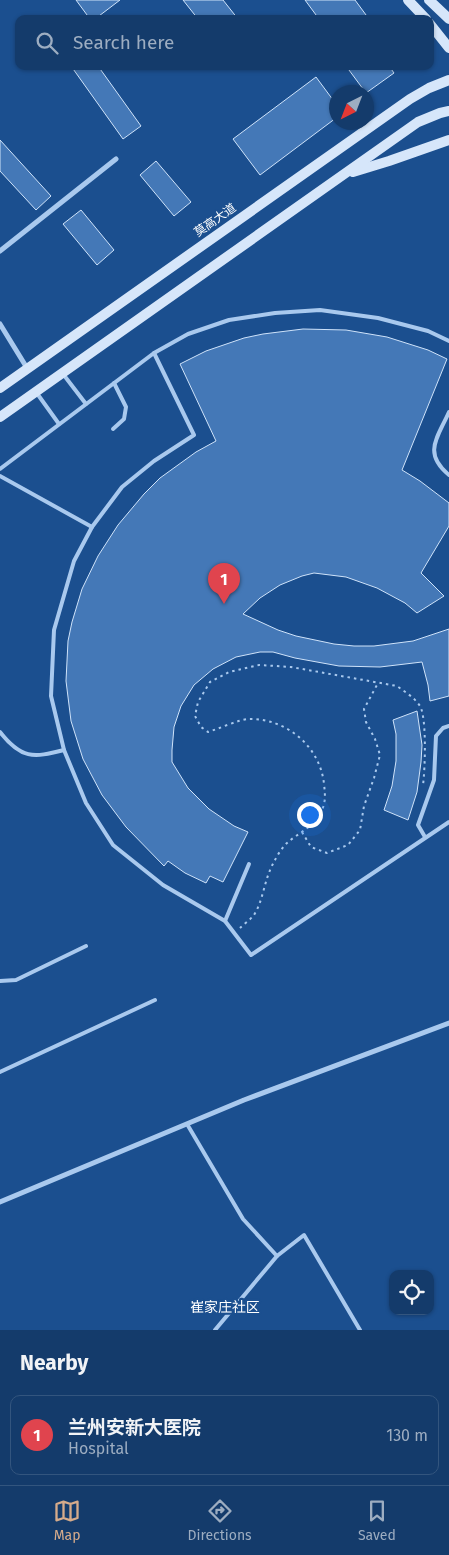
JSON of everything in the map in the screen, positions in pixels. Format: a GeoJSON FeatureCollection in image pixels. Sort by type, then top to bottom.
{"type":"FeatureCollection","features":[{"type":"Feature","properties":{"kind":"main road"},"geometry":{"type":"LineString","coordinates":[[408,0],[422,15]]}},
{"type":"Feature","properties":{"kind":"main road"},"geometry":{"type":"LineString","coordinates":[[429,0],[449,19]]}},
{"type":"Feature","properties":{"kind":"main road"},"geometry":{"type":"LineString","coordinates":[[434,29],[449,48]]}},
{"type":"Feature","properties":{"kind":"main road","name":"莫高大道"},"geometry":{"type":"LineString","coordinates":[[0,388],[410,98],[449,80]]}},
{"type":"Feature","properties":{"kind":"main road"},"geometry":{"type":"LineString","coordinates":[[0,417],[418,122],[449,111]]}},
{"type":"Feature","properties":{"kind":"main road"},"geometry":{"type":"LineString","coordinates":[[344,174],[449,140]]}},
{"type":"Feature","properties":{"kind":"street"},"geometry":{"type":"LineString","coordinates":[[1,247],[116,159]]}},
{"type":"Feature","properties":{"kind":"street"},"geometry":{"type":"LineString","coordinates":[[0,324],[27,368]]}},
{"type":"Feature","properties":{"kind":"street"},"geometry":{"type":"LineString","coordinates":[[0,1202],[244,1100],[449,1023]]}},
{"type":"Feature","properties":{"kind":"lane"},"geometry":{"type":"LineString","coordinates":[[0,469],[154,353],[188,334],[229,320],[274,313],[320,310],[378,318],[428,331],[449,341]]}},
{"type":"Feature","properties":{"kind":"lane"},"geometry":{"type":"LineString","coordinates":[[154,353],[194,435],[154,461],[122,487],[92,527],[74,561],[54,630],[51,696],[64,750],[86,803],[114,845],[163,885],[225,921],[251,955],[449,822]]}},
{"type":"Feature","properties":{"kind":"lane"},"geometry":{"type":"LineString","coordinates":[[62,373],[86,404]]}},
{"type":"Feature","properties":{"kind":"lane"},"geometry":{"type":"LineString","coordinates":[[112,429],[124,419],[126,407],[114,383]]}},
{"type":"Feature","properties":{"kind":"lane"},"geometry":{"type":"LineString","coordinates":[[36,392],[60,424]]}},
{"type":"Feature","properties":{"kind":"lane"},"geometry":{"type":"LineString","coordinates":[[449,412],[433,448],[433,456],[449,475]]}},
{"type":"Feature","properties":{"kind":"lane"},"geometry":{"type":"LineString","coordinates":[[0,476],[92,527]]}},
{"type":"Feature","properties":{"kind":"lane"},"geometry":{"type":"LineString","coordinates":[[425,837],[418,825],[434,780],[436,736],[443,728],[449,726]]}},
{"type":"Feature","properties":{"kind":"lane"},"geometry":{"type":"LineString","coordinates":[[0,732],[12,746],[29,754],[44,755],[64,750]]}},
{"type":"Feature","properties":{"kind":"lane"},"geometry":{"type":"LineString","coordinates":[[225,921],[249,864]]}},
{"type":"Feature","properties":{"kind":"lane"},"geometry":{"type":"LineString","coordinates":[[0,981],[16,980],[86,946]]}},
{"type":"Feature","properties":{"kind":"lane"},"geometry":{"type":"LineString","coordinates":[[0,1072],[155,1000]]}},
{"type":"Feature","properties":{"kind":"lane"},"geometry":{"type":"LineString","coordinates":[[187,1124],[242,1219],[277,1256]]}},
{"type":"Feature","properties":{"kind":"lane"},"geometry":{"type":"LineString","coordinates":[[215,1330],[277,1256],[304,1235],[360,1330]]}},
{"type":"Feature","properties":{"kind":"path"},"geometry":{"type":"LineString","coordinates":[[234,933],[253,916],[261,899],[271,867],[278,855],[286,844],[313,823],[322,812],[325,798],[323,779],[318,761],[312,750],[296,734],[264,721],[246,719],[208,732],[202,727],[195,716],[198,702],[210,682],[230,672],[259,665],[291,668],[397,686],[411,695],[421,708],[426,747],[424,784],[421,791]]}},
{"type":"Feature","properties":{"kind":"path"},"geometry":{"type":"LineString","coordinates":[[302,832],[311,847],[327,853],[348,846],[360,830],[364,806],[380,755],[375,739],[366,722],[364,709],[378,683]]}},
{"type":"Feature","properties":{"kind":"building"},"geometry":{"type":"Polygon","coordinates":[[[76,0],[120,0],[100,15],[87,15],[76,0]]]}},
{"type":"Feature","properties":{"kind":"building"},"geometry":{"type":"Polygon","coordinates":[[[183,0],[223,0],[235,15],[195,15],[183,0]]]}},
{"type":"Feature","properties":{"kind":"building"},"geometry":{"type":"Polygon","coordinates":[[[305,0],[355,0],[366,15],[316,15],[305,0]]]}},
{"type":"Feature","properties":{"kind":"building"},"geometry":{"type":"Polygon","coordinates":[[[74,70],[101,70],[141,126],[123,139],[74,70]]]}},
{"type":"Feature","properties":{"kind":"building"},"geometry":{"type":"Polygon","coordinates":[[[349,70],[392,70],[394,73],[374,87],[374,85],[360,85],[349,70]]]}},
{"type":"Feature","properties":{"kind":"building"},"geometry":{"type":"Polygon","coordinates":[[[316,77],[329,95],[329,123],[260,175],[233,139],[316,77]]]}},
{"type":"Feature","properties":{"kind":"building"},"geometry":{"type":"Polygon","coordinates":[[[0,140],[51,196],[36,210],[0,171],[0,140]]]}},
{"type":"Feature","properties":{"kind":"building"},"geometry":{"type":"Polygon","coordinates":[[[156,161],[191,202],[174,216],[140,175],[156,161]]]}},
{"type":"Feature","properties":{"kind":"building"},"geometry":{"type":"Polygon","coordinates":[[[81,210],[114,250],[97,265],[63,224],[81,210]]]}},
{"type":"Feature","properties":{"kind":"building"},"geometry":{"type":"Polygon","coordinates":[[[303,329],[346,330],[387,337],[428,350],[447,359],[402,470],[449,503],[449,526],[421,573],[444,596],[417,613],[405,603],[377,588],[346,577],[314,573],[280,585],[260,598],[243,614],[296,636],[354,646],[374,646],[413,641],[449,629],[449,696],[430,701],[422,662],[380,667],[339,666],[273,652],[260,652],[236,657],[213,669],[194,685],[181,706],[174,727],[172,762],[188,788],[209,809],[234,826],[248,832],[223,882],[210,876],[206,883],[185,873],[168,861],[164,866],[126,827],[102,795],[83,759],[71,721],[66,681],[68,641],[82,589],[98,556],[118,525],[160,478],[196,452],[216,441],[180,364],[206,351],[244,338],[303,329]]]}},
{"type":"Feature","properties":{"kind":"building"},"geometry":{"type":"Polygon","coordinates":[[[417,711],[422,745],[421,762],[417,792],[408,820],[384,810],[392,786],[396,761],[396,734],[393,720],[417,711]]]}},
{"type":"Feature","properties":{"kind":"place","name":"兰州安新大医院"},"geometry":{"type":"Point","coordinates":[224,604]}},
{"type":"Feature","properties":{"kind":"district","name":"崔家庄社区"},"geometry":{"type":"Point","coordinates":[225,1307]}}]}
